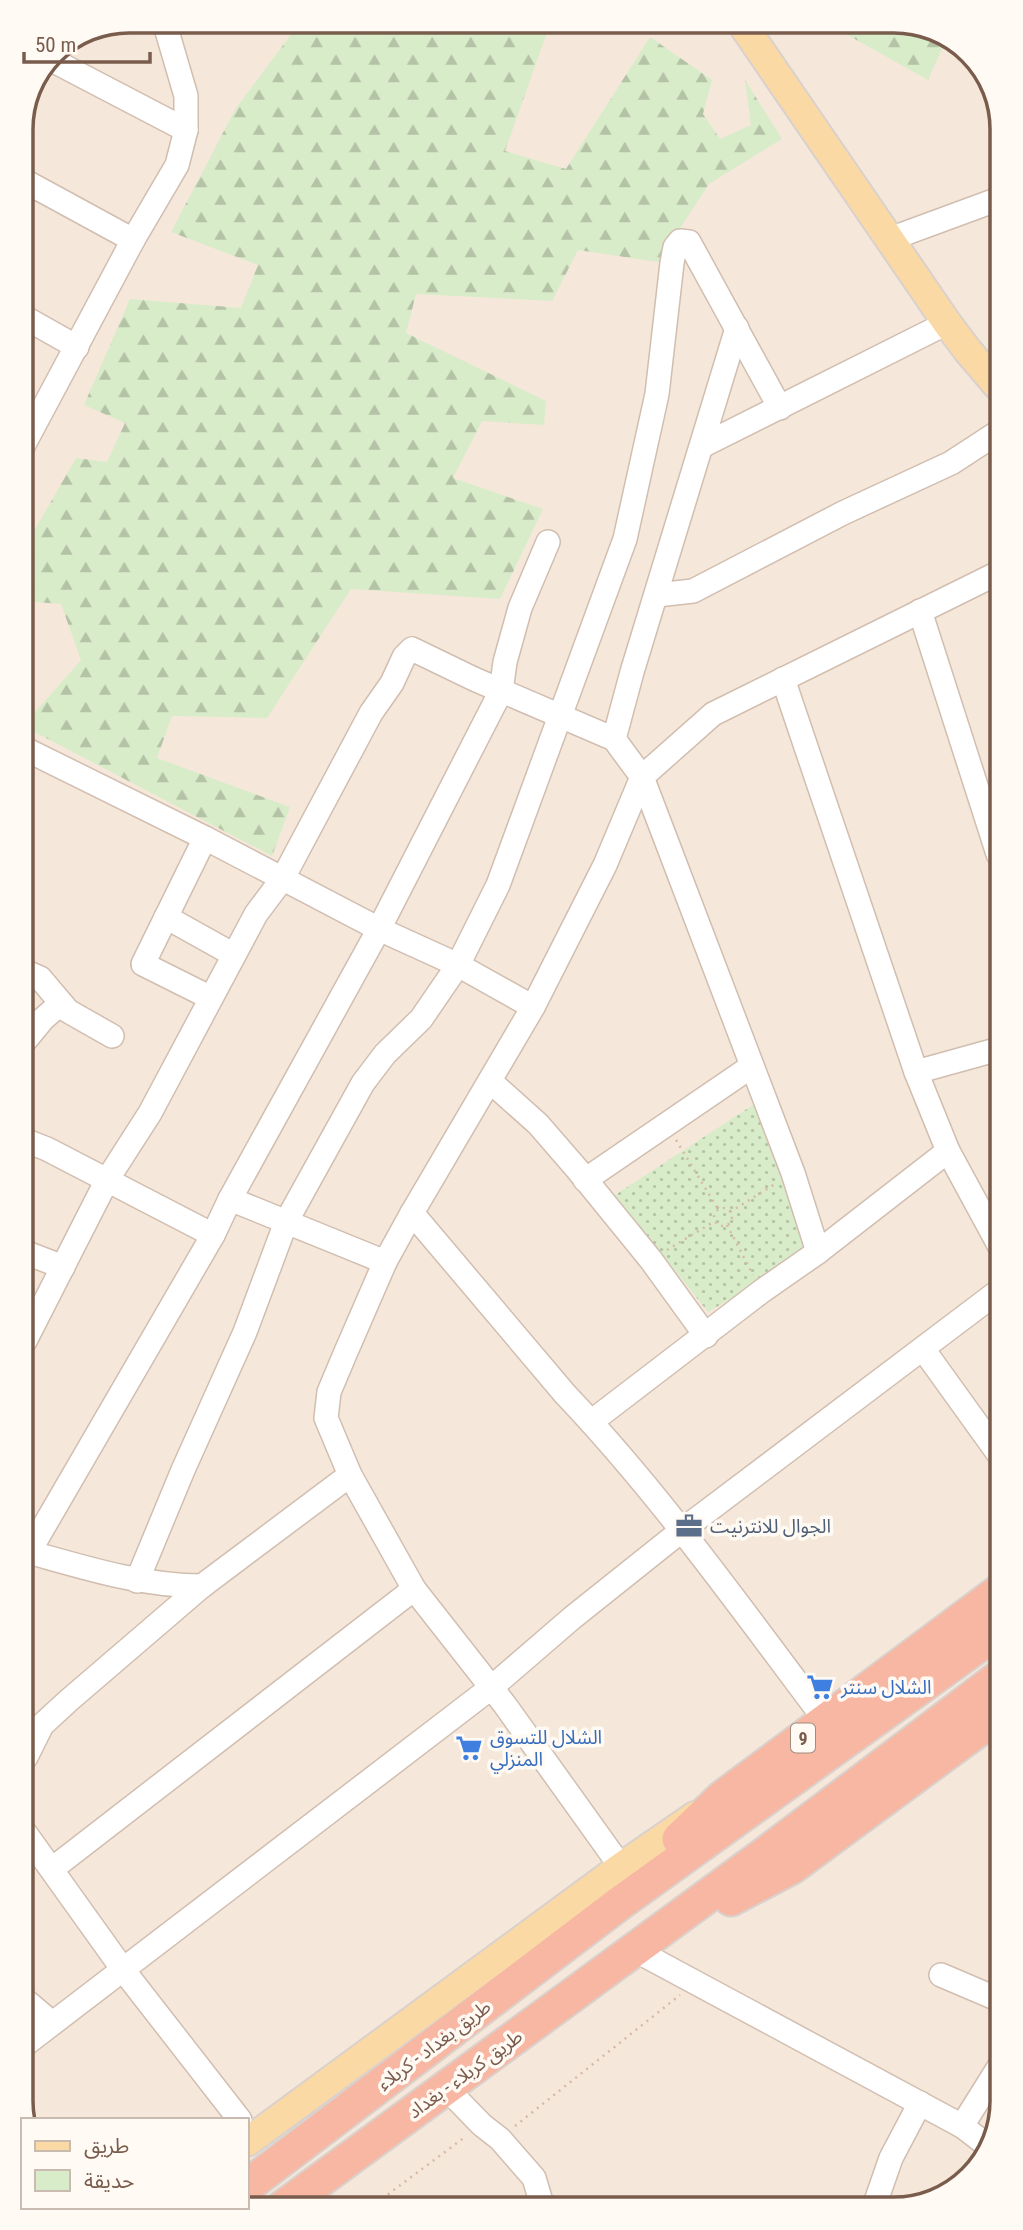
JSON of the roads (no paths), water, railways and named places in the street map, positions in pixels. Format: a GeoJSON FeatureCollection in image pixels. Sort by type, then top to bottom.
{"type":"FeatureCollection","features":[{"type":"Feature","properties":{"kind":"highway","name":"9"},"geometry":{"type":"LineString","coordinates":[[620,1902],[688,1829],[723,1797],[990,1598]]}},
{"type":"Feature","properties":{"kind":"highway","name":"9"},"geometry":{"type":"LineString","coordinates":[[620,1902],[988,1638]]}},
{"type":"Feature","properties":{"kind":"highway"},"geometry":{"type":"LineString","coordinates":[[641,1945],[990,1684]]}},
{"type":"Feature","properties":{"kind":"highway"},"geometry":{"type":"LineString","coordinates":[[641,1945],[792,1867],[990,1721]]}},
{"type":"Feature","properties":{"kind":"highway","name":"طريق بغداد - كربلاء"},"geometry":{"type":"LineString","coordinates":[[248,2185],[620,1902]]}},
{"type":"Feature","properties":{"kind":"highway","name":"طريق كربلاء - بغداد"},"geometry":{"type":"LineString","coordinates":[[297,2197],[641,1945]]}},
{"type":"Feature","properties":{"kind":"highway"},"geometry":{"type":"LineString","coordinates":[[444,2038],[441,2049],[443,2061],[451,2071],[454,2082]]}},
{"type":"Feature","properties":{"kind":"highway"},"geometry":{"type":"LineString","coordinates":[[382,2084],[393,2087],[402,2094],[407,2105],[407,2116]]}},
{"type":"Feature","properties":{"kind":"main road"},"geometry":{"type":"LineString","coordinates":[[748,33],[947,323],[990,377]]}},
{"type":"Feature","properties":{"kind":"main road"},"geometry":{"type":"LineString","coordinates":[[248,2131],[723,1797]]}},
{"type":"Feature","properties":{"kind":"street"},"geometry":{"type":"LineString","coordinates":[[33,428],[133,240],[177,165],[186,130],[186,96],[168,33]]}},
{"type":"Feature","properties":{"kind":"street"},"geometry":{"type":"LineString","coordinates":[[60,64],[186,130]]}},
{"type":"Feature","properties":{"kind":"street"},"geometry":{"type":"LineString","coordinates":[[33,186],[133,240]]}},
{"type":"Feature","properties":{"kind":"street"},"geometry":{"type":"LineString","coordinates":[[890,239],[990,202]]}},
{"type":"Feature","properties":{"kind":"street"},"geometry":{"type":"LineString","coordinates":[[137,1581],[245,1332],[286,1222],[363,1083],[386,1054],[421,1019],[458,965],[498,885],[625,539],[657,394],[672,263],[675,247],[680,242],[689,242],[780,408]]}},
{"type":"Feature","properties":{"kind":"street"},"geometry":{"type":"LineString","coordinates":[[33,322],[77,347]]}},
{"type":"Feature","properties":{"kind":"street"},"geometry":{"type":"LineString","coordinates":[[702,446],[947,323]]}},
{"type":"Feature","properties":{"kind":"street"},"geometry":{"type":"LineString","coordinates":[[614,739],[737,327]]}},
{"type":"Feature","properties":{"kind":"street"},"geometry":{"type":"LineString","coordinates":[[657,595],[693,592],[843,513],[951,463],[990,438]]}},
{"type":"Feature","properties":{"kind":"street"},"geometry":{"type":"LineString","coordinates":[[33,1541],[213,1235],[230,1199],[379,929],[501,691],[505,663],[520,608],[548,542]]}},
{"type":"Feature","properties":{"kind":"street"},"geometry":{"type":"LineString","coordinates":[[621,1867],[492,1687],[414,1589],[350,1475],[326,1418],[329,1392],[385,1262],[533,1007],[605,865],[642,777],[713,714],[990,577]]}},
{"type":"Feature","properties":{"kind":"street"},"geometry":{"type":"LineString","coordinates":[[920,611],[990,829]]}},
{"type":"Feature","properties":{"kind":"street"},"geometry":{"type":"LineString","coordinates":[[33,1325],[107,1180],[150,1113],[256,914],[284,878],[371,713],[392,683],[404,657],[412,649],[501,691],[614,739],[642,777],[793,1173],[818,1252]]}},
{"type":"Feature","properties":{"kind":"street"},"geometry":{"type":"LineString","coordinates":[[783,679],[916,1072],[947,1152],[990,1229]]}},
{"type":"Feature","properties":{"kind":"street"},"geometry":{"type":"LineString","coordinates":[[33,753],[284,878],[379,929],[458,965],[533,1007]]}},
{"type":"Feature","properties":{"kind":"street"},"geometry":{"type":"LineString","coordinates":[[205,838],[143,964],[211,998]]}},
{"type":"Feature","properties":{"kind":"street"},"geometry":{"type":"LineString","coordinates":[[166,917],[234,955]]}},
{"type":"Feature","properties":{"kind":"street"},"geometry":{"type":"LineString","coordinates":[[33,975],[40,978],[68,1011],[112,1035]]}},
{"type":"Feature","properties":{"kind":"street"},"geometry":{"type":"LineString","coordinates":[[33,1031],[61,1003]]}},
{"type":"Feature","properties":{"kind":"street"},"geometry":{"type":"LineString","coordinates":[[916,1072],[990,1051]]}},
{"type":"Feature","properties":{"kind":"street"},"geometry":{"type":"LineString","coordinates":[[585,1180],[752,1066]]}},
{"type":"Feature","properties":{"kind":"street"},"geometry":{"type":"LineString","coordinates":[[491,1082],[538,1124],[651,1260],[706,1336]]}},
{"type":"Feature","properties":{"kind":"street"},"geometry":{"type":"LineString","coordinates":[[33,1144],[213,1235]]}},
{"type":"Feature","properties":{"kind":"street"},"geometry":{"type":"LineString","coordinates":[[591,1422],[947,1152]]}},
{"type":"Feature","properties":{"kind":"street"},"geometry":{"type":"LineString","coordinates":[[230,1199],[385,1262]]}},
{"type":"Feature","properties":{"kind":"street"},"geometry":{"type":"LineString","coordinates":[[412,1213],[681,1531],[826,1721]]}},
{"type":"Feature","properties":{"kind":"street"},"geometry":{"type":"LineString","coordinates":[[33,1255],[63,1267]]}},
{"type":"Feature","properties":{"kind":"street"},"geometry":{"type":"LineString","coordinates":[[33,2038],[492,1687],[572,1618],[681,1531],[990,1298]]}},
{"type":"Feature","properties":{"kind":"street"},"geometry":{"type":"LineString","coordinates":[[923,1349],[990,1442]]}},
{"type":"Feature","properties":{"kind":"street"},"geometry":{"type":"LineString","coordinates":[[33,1743],[42,1726],[202,1586],[350,1475]]}},
{"type":"Feature","properties":{"kind":"street"},"geometry":{"type":"LineString","coordinates":[[33,1553],[137,1581],[202,1586]]}},
{"type":"Feature","properties":{"kind":"street"},"geometry":{"type":"LineString","coordinates":[[52,1869],[414,1589]]}},
{"type":"Feature","properties":{"kind":"street"},"geometry":{"type":"LineString","coordinates":[[33,1843],[124,1970],[236,2118]]}},
{"type":"Feature","properties":{"kind":"street"},"geometry":{"type":"LineString","coordinates":[[641,1945],[696,1982],[962,2126],[981,2141]]}},
{"type":"Feature","properties":{"kind":"street"},"geometry":{"type":"LineString","coordinates":[[940,1975],[990,1996]]}},
{"type":"Feature","properties":{"kind":"street"},"geometry":{"type":"LineString","coordinates":[[33,2007],[51,2023]]}},
{"type":"Feature","properties":{"kind":"street"},"geometry":{"type":"LineString","coordinates":[[962,2126],[990,2081]]}},
{"type":"Feature","properties":{"kind":"street"},"geometry":{"type":"LineString","coordinates":[[454,2082],[491,2132],[534,2178],[540,2197]]}},
{"type":"Feature","properties":{"kind":"street"},"geometry":{"type":"LineString","coordinates":[[877,2197],[891,2158],[920,2103]]}},
{"type":"Feature","properties":{"kind":"place","name":"الجوال للانترنيت"},"geometry":{"type":"Point","coordinates":[689,1526]}},
{"type":"Feature","properties":{"kind":"place","name":"الشلال سنتر"},"geometry":{"type":"Point","coordinates":[820,1687]}},
{"type":"Feature","properties":{"kind":"place","name":"الشلال للتسوق المنزلي"},"geometry":{"type":"Point","coordinates":[469,1748]}}]}
